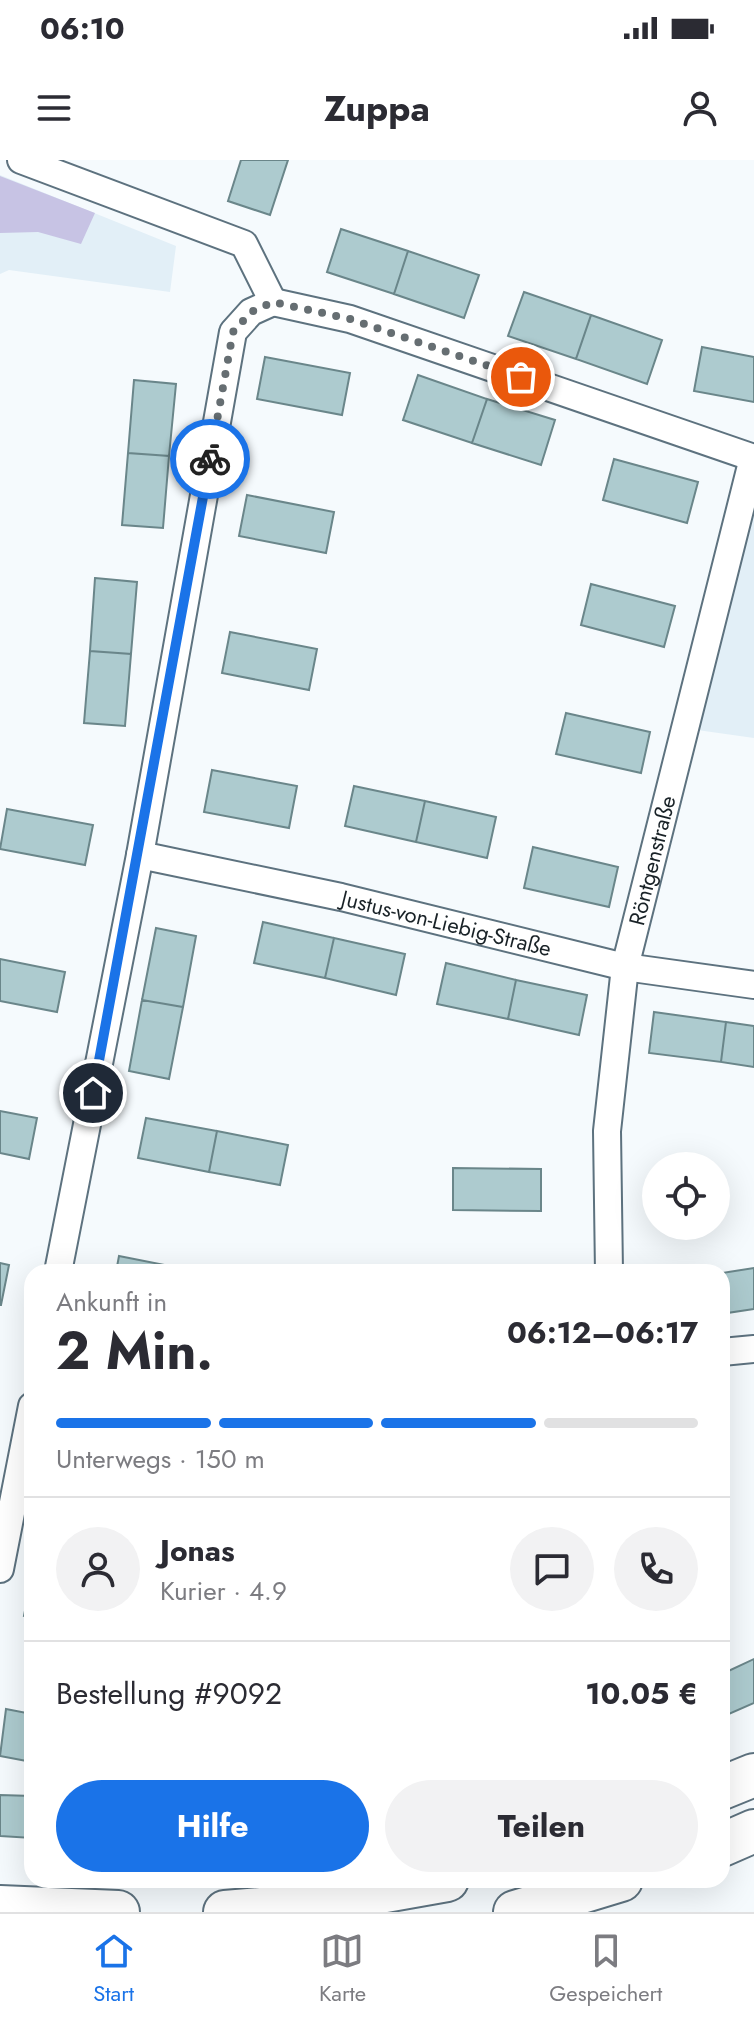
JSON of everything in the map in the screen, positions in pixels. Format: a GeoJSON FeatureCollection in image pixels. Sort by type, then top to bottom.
{"type":"FeatureCollection","features":[{"type":"Feature","properties":{"kind":"main road"},"geometry":{"type":"LineString","coordinates":[[730,1785],[754,1775]]}},
{"type":"Feature","properties":{"kind":"main road"},"geometry":{"type":"LineString","coordinates":[[730,1842],[754,1831]]}},
{"type":"Feature","properties":{"kind":"main road"},"geometry":{"type":"LineString","coordinates":[[225,1912],[307,1905],[402,1888]]}},
{"type":"Feature","properties":{"kind":"main road"},"geometry":{"type":"LineString","coordinates":[[515,1912],[594,1888]]}},
{"type":"Feature","properties":{"kind":"main road"},"geometry":{"type":"LineString","coordinates":[[0,1907],[118,1912]]}},
{"type":"Feature","properties":{"kind":"street"},"geometry":{"type":"LineString","coordinates":[[21,160],[244,244],[273,302]]}},
{"type":"Feature","properties":{"kind":"street"},"geometry":{"type":"LineString","coordinates":[[60,1264],[140,855],[233,332],[251,312],[273,302],[350,319],[754,458]]}},
{"type":"Feature","properties":{"kind":"street","name":"Röntgenstraße"},"geometry":{"type":"LineString","coordinates":[[609,1264],[607,1131],[625,967],[754,458]]}},
{"type":"Feature","properties":{"kind":"street","name":"Justus-von-Liebig-Straße"},"geometry":{"type":"LineString","coordinates":[[140,855],[341,897],[625,967],[754,985]]}},
{"type":"Feature","properties":{"kind":"street"},"geometry":{"type":"LineString","coordinates":[[730,1351],[754,1349]]}},
{"type":"Feature","properties":{"kind":"street"},"geometry":{"type":"LineString","coordinates":[[0,1569],[24,1447]]}},
{"type":"Feature","properties":{"kind":"shaded area"},"geometry":{"type":"Polygon","coordinates":[[[0,175],[176,246],[170,292],[9,270],[0,274],[0,175]]]}},
{"type":"Feature","properties":{"kind":"shaded area"},"geometry":{"type":"Polygon","coordinates":[[[0,176],[95,213],[81,244],[38,232],[0,233],[0,176]]]}},
{"type":"Feature","properties":{"kind":"shaded area"},"geometry":{"type":"Polygon","coordinates":[[[754,458],[754,738],[683,728],[754,458]]]}},
{"type":"Feature","properties":{"kind":"building"},"geometry":{"type":"Polygon","coordinates":[[[241,160],[288,160],[270,215],[228,201],[241,160]]]}},
{"type":"Feature","properties":{"kind":"building"},"geometry":{"type":"Polygon","coordinates":[[[341,229],[408,251],[394,294],[327,272],[341,229]]]}},
{"type":"Feature","properties":{"kind":"building"},"geometry":{"type":"Polygon","coordinates":[[[408,251],[479,275],[464,318],[394,294],[408,251]]]}},
{"type":"Feature","properties":{"kind":"building"},"geometry":{"type":"Polygon","coordinates":[[[524,292],[591,315],[576,359],[508,336],[524,292]]]}},
{"type":"Feature","properties":{"kind":"building"},"geometry":{"type":"Polygon","coordinates":[[[591,315],[662,340],[647,384],[576,359],[591,315]]]}},
{"type":"Feature","properties":{"kind":"building"},"geometry":{"type":"Polygon","coordinates":[[[702,347],[754,357],[754,402],[694,391],[702,347]]]}},
{"type":"Feature","properties":{"kind":"building"},"geometry":{"type":"Polygon","coordinates":[[[265,357],[350,373],[342,415],[257,399],[265,357]]]}},
{"type":"Feature","properties":{"kind":"building"},"geometry":{"type":"Polygon","coordinates":[[[418,375],[487,399],[472,443],[403,420],[418,375]]]}},
{"type":"Feature","properties":{"kind":"building"},"geometry":{"type":"Polygon","coordinates":[[[134,380],[176,384],[169,456],[128,453],[134,380]]]}},
{"type":"Feature","properties":{"kind":"building"},"geometry":{"type":"Polygon","coordinates":[[[487,399],[555,420],[541,465],[472,443],[487,399]]]}},
{"type":"Feature","properties":{"kind":"building"},"geometry":{"type":"Polygon","coordinates":[[[128,453],[169,456],[163,528],[122,525],[128,453]]]}},
{"type":"Feature","properties":{"kind":"building"},"geometry":{"type":"Polygon","coordinates":[[[614,459],[698,482],[687,523],[603,500],[614,459]]]}},
{"type":"Feature","properties":{"kind":"building"},"geometry":{"type":"Polygon","coordinates":[[[247,495],[334,512],[326,553],[239,536],[247,495]]]}},
{"type":"Feature","properties":{"kind":"building"},"geometry":{"type":"Polygon","coordinates":[[[95,578],[137,582],[131,654],[90,651],[95,578]]]}},
{"type":"Feature","properties":{"kind":"building"},"geometry":{"type":"Polygon","coordinates":[[[591,584],[675,606],[664,647],[581,625],[591,584]]]}},
{"type":"Feature","properties":{"kind":"building"},"geometry":{"type":"Polygon","coordinates":[[[230,632],[317,649],[309,690],[222,673],[230,632]]]}},
{"type":"Feature","properties":{"kind":"building"},"geometry":{"type":"Polygon","coordinates":[[[90,651],[131,654],[125,726],[84,723],[90,651]]]}},
{"type":"Feature","properties":{"kind":"building"},"geometry":{"type":"Polygon","coordinates":[[[566,713],[650,732],[641,773],[556,754],[566,713]]]}},
{"type":"Feature","properties":{"kind":"building"},"geometry":{"type":"Polygon","coordinates":[[[212,770],[297,786],[289,828],[204,812],[212,770]]]}},
{"type":"Feature","properties":{"kind":"building"},"geometry":{"type":"Polygon","coordinates":[[[354,786],[425,801],[416,842],[345,826],[354,786]]]}},
{"type":"Feature","properties":{"kind":"building"},"geometry":{"type":"Polygon","coordinates":[[[425,801],[496,817],[487,858],[416,842],[425,801]]]}},
{"type":"Feature","properties":{"kind":"building"},"geometry":{"type":"Polygon","coordinates":[[[7,809],[93,825],[85,865],[0,849],[7,809]]]}},
{"type":"Feature","properties":{"kind":"building"},"geometry":{"type":"Polygon","coordinates":[[[533,847],[618,867],[609,907],[524,888],[533,847]]]}},
{"type":"Feature","properties":{"kind":"building"},"geometry":{"type":"Polygon","coordinates":[[[263,922],[334,938],[325,978],[254,963],[263,922]]]}},
{"type":"Feature","properties":{"kind":"building"},"geometry":{"type":"Polygon","coordinates":[[[156,928],[196,936],[183,1007],[142,1000],[156,928]]]}},
{"type":"Feature","properties":{"kind":"building"},"geometry":{"type":"Polygon","coordinates":[[[334,938],[405,954],[396,995],[325,978],[334,938]]]}},
{"type":"Feature","properties":{"kind":"building"},"geometry":{"type":"Polygon","coordinates":[[[0,959],[65,972],[57,1012],[0,1001],[0,959]]]}},
{"type":"Feature","properties":{"kind":"building"},"geometry":{"type":"Polygon","coordinates":[[[446,963],[516,980],[508,1019],[437,1004],[446,963]]]}},
{"type":"Feature","properties":{"kind":"building"},"geometry":{"type":"Polygon","coordinates":[[[516,980],[587,995],[579,1035],[508,1019],[516,980]]]}},
{"type":"Feature","properties":{"kind":"building"},"geometry":{"type":"Polygon","coordinates":[[[142,1000],[183,1007],[169,1079],[129,1071],[142,1000]]]}},
{"type":"Feature","properties":{"kind":"building"},"geometry":{"type":"Polygon","coordinates":[[[654,1012],[726,1022],[721,1062],[649,1053],[654,1012]]]}},
{"type":"Feature","properties":{"kind":"building"},"geometry":{"type":"Polygon","coordinates":[[[726,1022],[754,1026],[754,1067],[721,1062],[726,1022]]]}},
{"type":"Feature","properties":{"kind":"building"},"geometry":{"type":"Polygon","coordinates":[[[0,1111],[37,1118],[29,1159],[0,1153],[0,1111]]]}},
{"type":"Feature","properties":{"kind":"building"},"geometry":{"type":"Polygon","coordinates":[[[146,1118],[217,1131],[209,1172],[138,1158],[146,1118]]]}},
{"type":"Feature","properties":{"kind":"building"},"geometry":{"type":"Polygon","coordinates":[[[217,1131],[288,1145],[280,1185],[209,1172],[217,1131]]]}},
{"type":"Feature","properties":{"kind":"building"},"geometry":{"type":"Polygon","coordinates":[[[453,1168],[541,1169],[541,1211],[453,1210],[453,1168]]]}},
{"type":"Feature","properties":{"kind":"building"},"geometry":{"type":"Polygon","coordinates":[[[119,1256],[160,1264],[118,1264],[119,1256]]]}},
{"type":"Feature","properties":{"kind":"building"},"geometry":{"type":"Polygon","coordinates":[[[0,1263],[9,1265],[1,1305],[0,1305],[0,1263]]]}},
{"type":"Feature","properties":{"kind":"building"},"geometry":{"type":"Polygon","coordinates":[[[754,1268],[754,1309],[730,1313],[730,1272],[754,1268]]]}},
{"type":"Feature","properties":{"kind":"building"},"geometry":{"type":"Polygon","coordinates":[[[754,1659],[754,1703],[730,1714],[730,1670],[754,1659]]]}},
{"type":"Feature","properties":{"kind":"building"},"geometry":{"type":"Polygon","coordinates":[[[6,1709],[24,1712],[24,1760],[0,1756],[6,1709]]]}},
{"type":"Feature","properties":{"kind":"building"},"geometry":{"type":"Polygon","coordinates":[[[0,1795],[24,1796],[24,1838],[0,1836],[0,1795]]]}},
{"type":"Feature","properties":{"kind":"way so far"},"geometry":{"type":"LineString","coordinates":[[210,459],[233,332],[251,312],[273,302],[350,319],[521,377]]}},
{"type":"Feature","properties":{"kind":"route"},"geometry":{"type":"LineString","coordinates":[[93,1093],[140,855],[210,459]]}}]}
